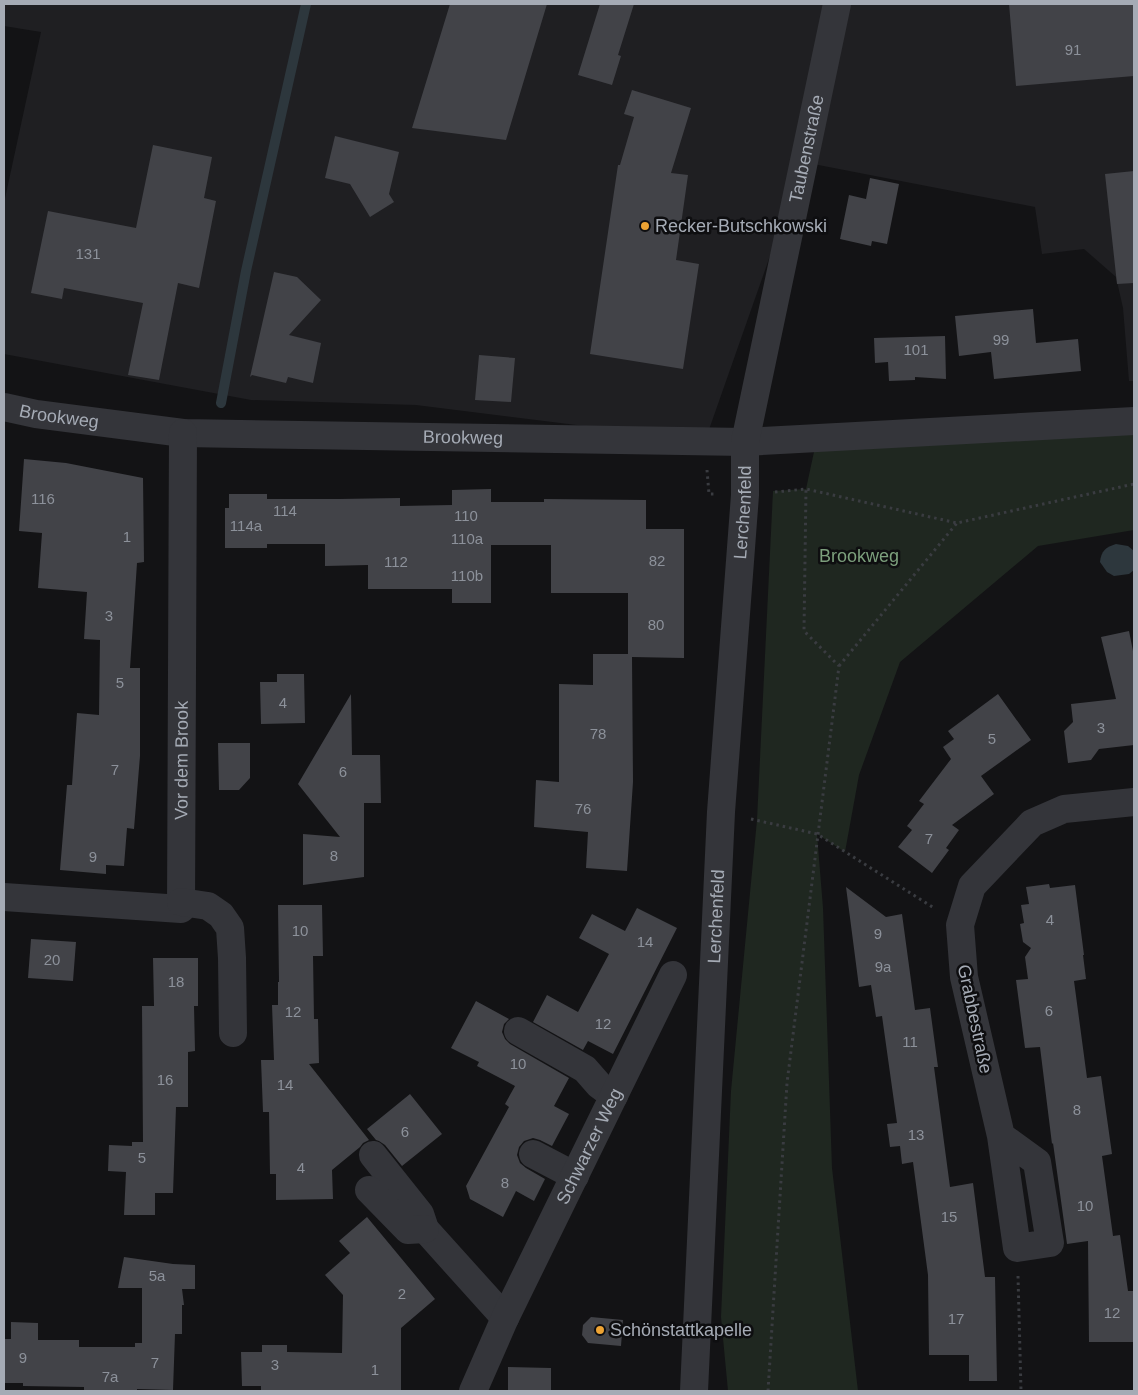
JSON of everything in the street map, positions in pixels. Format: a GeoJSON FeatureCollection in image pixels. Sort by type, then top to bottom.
{"type":"FeatureCollection","features":[{"type":"Feature","properties":{"kind":"street","name":"Taubenstraße"},"geometry":{"type":"LineString","coordinates":[[745,442],[837,4]]}},
{"type":"Feature","properties":{"kind":"street","name":"Brookweg"},"geometry":{"type":"LineString","coordinates":[[4,407],[36,414],[183,433],[745,442],[1134,421]]}},
{"type":"Feature","properties":{"kind":"street","name":"Vor dem Brook"},"geometry":{"type":"LineString","coordinates":[[181,902],[183,433]]}},
{"type":"Feature","properties":{"kind":"street","name":"Lerchenfeld"},"geometry":{"type":"LineString","coordinates":[[694,1391],[721,812],[745,495],[745,442]]}},
{"type":"Feature","properties":{"kind":"street","name":"Grabbestraße"},"geometry":{"type":"LineString","coordinates":[[1017,1248],[1001,1136],[964,977],[960,925],[972,886],[1032,823],[1064,809],[1134,802]]}},
{"type":"Feature","properties":{"kind":"street"},"geometry":{"type":"LineString","coordinates":[[4,897],[181,908],[181,902],[208,906],[221,915],[230,928],[233,1033]]}},
{"type":"Feature","properties":{"kind":"street","name":"Schwarzer Weg"},"geometry":{"type":"LineString","coordinates":[[472,1391],[673,976]]}},
{"type":"Feature","properties":{"kind":"street"},"geometry":{"type":"LineString","coordinates":[[518,1031],[585,1069],[599,1085],[614,1096]]}},
{"type":"Feature","properties":{"kind":"street"},"geometry":{"type":"LineString","coordinates":[[533,1154],[575,1176]]}},
{"type":"Feature","properties":{"kind":"street"},"geometry":{"type":"LineString","coordinates":[[373,1155],[420,1214],[425,1229],[506,1318]]}},
{"type":"Feature","properties":{"kind":"street"},"geometry":{"type":"LineString","coordinates":[[369,1190],[408,1230],[425,1229]]}},
{"type":"Feature","properties":{"kind":"path"},"geometry":{"type":"LineString","coordinates":[[839,666],[804,631],[806,489],[957,523],[1134,484]]}},
{"type":"Feature","properties":{"kind":"path"},"geometry":{"type":"LineString","coordinates":[[768,1391],[787,1083],[839,666],[957,523]]}},
{"type":"Feature","properties":{"kind":"path"},"geometry":{"type":"LineString","coordinates":[[721,812],[817,834],[960,925]]}},
{"type":"Feature","properties":{"kind":"path"},"geometry":{"type":"LineString","coordinates":[[1017,1248],[1021,1391]]}},
{"type":"Feature","properties":{"kind":"shaded area"},"geometry":{"type":"Polygon","coordinates":[[[4,4],[1134,4],[1134,381],[1129,381],[1123,308],[1116,277],[1084,249],[1042,254],[1035,207],[803,162],[705,441],[416,405],[251,400],[4,354],[4,203],[41,32],[4,26],[4,4]]]}},
{"type":"Feature","properties":{"kind":"shaded area"},"geometry":{"type":"Polygon","coordinates":[[[1116,544],[1128,546],[1134,551],[1134,570],[1129,574],[1114,576],[1107,572],[1100,562],[1105,550],[1116,544]]]}},
{"type":"Feature","properties":{"kind":"green space"},"geometry":{"type":"Polygon","coordinates":[[[1134,421],[1134,530],[1038,546],[900,662],[859,775],[845,852],[817,834],[823,908],[832,1168],[858,1391],[728,1391],[721,1317],[731,1091],[757,820],[773,491],[806,489],[817,438],[1134,421]]]}},
{"type":"Feature","properties":{"kind":"building"},"geometry":{"type":"Polygon","coordinates":[[[450,4],[547,4],[506,140],[412,128],[450,4]]]}},
{"type":"Feature","properties":{"kind":"building"},"geometry":{"type":"Polygon","coordinates":[[[600,4],[634,4],[618,55],[621,56],[612,85],[578,75],[600,4]]]}},
{"type":"Feature","properties":{"kind":"building"},"geometry":{"type":"Polygon","coordinates":[[[1009,4],[1134,4],[1134,76],[1016,86],[1009,4]]]}},
{"type":"Feature","properties":{"kind":"building"},"geometry":{"type":"Polygon","coordinates":[[[632,90],[691,108],[671,173],[688,175],[676,260],[699,264],[683,369],[590,354],[618,165],[620,165],[634,117],[624,114],[632,90]]]}},
{"type":"Feature","properties":{"kind":"building"},"geometry":{"type":"Polygon","coordinates":[[[335,136],[399,152],[389,194],[394,202],[370,217],[350,184],[325,178],[335,136]]]}},
{"type":"Feature","properties":{"kind":"building"},"geometry":{"type":"Polygon","coordinates":[[[153,145],[212,157],[204,198],[216,201],[199,288],[178,283],[159,380],[128,375],[143,303],[64,288],[62,299],[31,293],[48,211],[136,228],[153,145]]]}},
{"type":"Feature","properties":{"kind":"building"},"geometry":{"type":"Polygon","coordinates":[[[1134,171],[1134,283],[1117,284],[1105,174],[1134,171]]]}},
{"type":"Feature","properties":{"kind":"building"},"geometry":{"type":"Polygon","coordinates":[[[870,178],[899,184],[887,244],[872,241],[871,246],[840,239],[849,195],[866,199],[870,178]]]}},
{"type":"Feature","properties":{"kind":"building"},"geometry":{"type":"Polygon","coordinates":[[[274,272],[297,277],[321,300],[289,335],[321,343],[313,383],[288,377],[286,383],[252,375],[250,377],[274,272]]]}},
{"type":"Feature","properties":{"kind":"building"},"geometry":{"type":"Polygon","coordinates":[[[1033,309],[1036,343],[1078,339],[1081,371],[994,379],[991,352],[959,356],[955,316],[1033,309]]]}},
{"type":"Feature","properties":{"kind":"building"},"geometry":{"type":"Polygon","coordinates":[[[945,336],[946,379],[915,377],[915,380],[889,381],[888,362],[875,363],[874,338],[945,336]]]}},
{"type":"Feature","properties":{"kind":"building"},"geometry":{"type":"Polygon","coordinates":[[[479,355],[515,358],[511,402],[475,400],[479,355]]]}},
{"type":"Feature","properties":{"kind":"building"},"geometry":{"type":"Polygon","coordinates":[[[24,459],[66,463],[143,478],[144,562],[137,563],[130,668],[140,668],[140,756],[134,829],[127,828],[124,866],[106,865],[106,874],[60,870],[67,785],[72,785],[77,713],[99,715],[100,640],[84,639],[87,592],[38,588],[42,533],[19,531],[24,459]]]}},
{"type":"Feature","properties":{"kind":"building"},"geometry":{"type":"Polygon","coordinates":[[[491,489],[491,502],[544,502],[544,499],[646,500],[646,529],[684,529],[684,658],[632,657],[633,782],[627,871],[586,868],[588,832],[534,827],[536,780],[559,782],[559,684],[593,685],[593,654],[628,654],[628,593],[551,593],[551,545],[491,545],[491,603],[452,603],[452,589],[368,589],[368,565],[325,566],[325,544],[267,544],[267,548],[225,548],[225,508],[229,508],[229,494],[267,494],[267,499],[400,498],[400,506],[452,505],[452,490],[491,489]]]}},
{"type":"Feature","properties":{"kind":"building"},"geometry":{"type":"Polygon","coordinates":[[[1129,631],[1134,656],[1134,745],[1099,749],[1091,760],[1068,763],[1064,731],[1073,722],[1071,704],[1116,699],[1101,637],[1129,631]]]}},
{"type":"Feature","properties":{"kind":"building"},"geometry":{"type":"Polygon","coordinates":[[[277,674],[304,674],[305,723],[261,724],[260,682],[277,682],[277,674]]]}},
{"type":"Feature","properties":{"kind":"building"},"geometry":{"type":"Polygon","coordinates":[[[351,694],[352,755],[380,755],[381,803],[364,803],[364,877],[303,885],[303,834],[340,837],[298,784],[351,694]]]}},
{"type":"Feature","properties":{"kind":"building"},"geometry":{"type":"Polygon","coordinates":[[[998,694],[1031,740],[981,776],[994,794],[952,825],[959,830],[946,848],[949,850],[932,873],[898,847],[912,830],[907,826],[924,804],[919,801],[951,759],[943,747],[954,739],[948,731],[998,694]]]}},
{"type":"Feature","properties":{"kind":"building"},"geometry":{"type":"Polygon","coordinates":[[[218,743],[250,743],[250,778],[239,790],[219,790],[218,743]]]}},
{"type":"Feature","properties":{"kind":"building"},"geometry":{"type":"Polygon","coordinates":[[[1049,884],[1050,888],[1075,885],[1086,979],[1074,981],[1087,1078],[1101,1076],[1112,1154],[1102,1156],[1113,1236],[1120,1235],[1128,1291],[1134,1291],[1134,1342],[1089,1342],[1088,1241],[1067,1244],[1040,1047],[1025,1048],[1016,980],[1028,979],[1025,957],[1031,948],[1023,942],[1020,924],[1024,923],[1021,905],[1029,904],[1026,887],[1049,884]]]}},
{"type":"Feature","properties":{"kind":"building"},"geometry":{"type":"Polygon","coordinates":[[[846,887],[886,917],[902,914],[915,1010],[930,1008],[938,1067],[934,1067],[950,1187],[973,1183],[985,1277],[995,1277],[997,1381],[969,1381],[969,1355],[929,1355],[928,1275],[913,1162],[902,1164],[900,1146],[890,1147],[887,1124],[897,1123],[882,1016],[876,1017],[871,985],[859,987],[846,887]]]}},
{"type":"Feature","properties":{"kind":"building"},"geometry":{"type":"Polygon","coordinates":[[[278,905],[322,905],[323,956],[313,956],[314,1019],[318,1019],[319,1063],[309,1064],[369,1140],[332,1170],[333,1199],[276,1200],[276,1174],[270,1174],[269,1112],[263,1112],[261,1060],[274,1060],[272,1005],[278,1005],[278,905]]]}},
{"type":"Feature","properties":{"kind":"building"},"geometry":{"type":"Polygon","coordinates":[[[637,908],[677,928],[613,1054],[588,1041],[583,1050],[533,1022],[547,995],[578,1012],[609,954],[579,938],[592,914],[625,931],[637,908]]]}},
{"type":"Feature","properties":{"kind":"building"},"geometry":{"type":"Polygon","coordinates":[[[31,939],[76,942],[73,981],[28,978],[31,939]]]}},
{"type":"Feature","properties":{"kind":"building"},"geometry":{"type":"Polygon","coordinates":[[[153,958],[198,958],[198,1006],[194,1006],[195,1051],[188,1052],[188,1107],[176,1107],[173,1193],[155,1193],[155,1215],[124,1215],[126,1172],[108,1171],[109,1145],[132,1146],[132,1142],[143,1142],[142,1006],[154,1006],[153,958]]]}},
{"type":"Feature","properties":{"kind":"building"},"geometry":{"type":"Polygon","coordinates":[[[476,1001],[509,1019],[504,1024],[502,1032],[510,1044],[569,1078],[554,1106],[569,1114],[552,1146],[533,1138],[524,1141],[519,1147],[517,1155],[520,1163],[545,1179],[534,1201],[516,1191],[503,1217],[470,1199],[466,1186],[509,1107],[505,1104],[515,1086],[477,1066],[479,1062],[451,1048],[476,1001]]]}},
{"type":"Feature","properties":{"kind":"building"},"geometry":{"type":"Polygon","coordinates":[[[410,1094],[442,1134],[402,1166],[385,1145],[376,1140],[367,1129],[410,1094]]]}},
{"type":"Feature","properties":{"kind":"building"},"geometry":{"type":"Polygon","coordinates":[[[367,1217],[435,1299],[401,1328],[401,1390],[261,1391],[261,1386],[242,1386],[241,1352],[262,1352],[262,1345],[287,1345],[287,1352],[342,1353],[343,1295],[325,1275],[350,1253],[339,1241],[367,1217]]]}},
{"type":"Feature","properties":{"kind":"building"},"geometry":{"type":"Polygon","coordinates":[[[124,1257],[195,1265],[195,1289],[182,1289],[184,1305],[182,1305],[182,1334],[175,1334],[173,1390],[84,1391],[84,1387],[23,1386],[23,1383],[4,1383],[4,1339],[11,1339],[11,1322],[38,1323],[38,1340],[79,1340],[79,1347],[135,1347],[135,1343],[142,1343],[142,1288],[118,1288],[124,1257]]]}},
{"type":"Feature","properties":{"kind":"building"},"geometry":{"type":"Polygon","coordinates":[[[591,1317],[623,1320],[621,1346],[588,1343],[582,1335],[583,1325],[591,1317]]]}},
{"type":"Feature","properties":{"kind":"building"},"geometry":{"type":"Polygon","coordinates":[[[508,1367],[551,1368],[551,1391],[508,1391],[508,1367]]]}},
{"type":"Feature","properties":{"kind":"waterway"},"geometry":{"type":"LineString","coordinates":[[221,403],[246,271],[306,4]]}},
{"type":"Feature","properties":{"kind":"place","name":"Recker-Butschkowski"},"geometry":{"type":"Point","coordinates":[645,226]}},
{"type":"Feature","properties":{"kind":"place","name":"Schönstattkapelle"},"geometry":{"type":"Point","coordinates":[600,1330]}}]}
